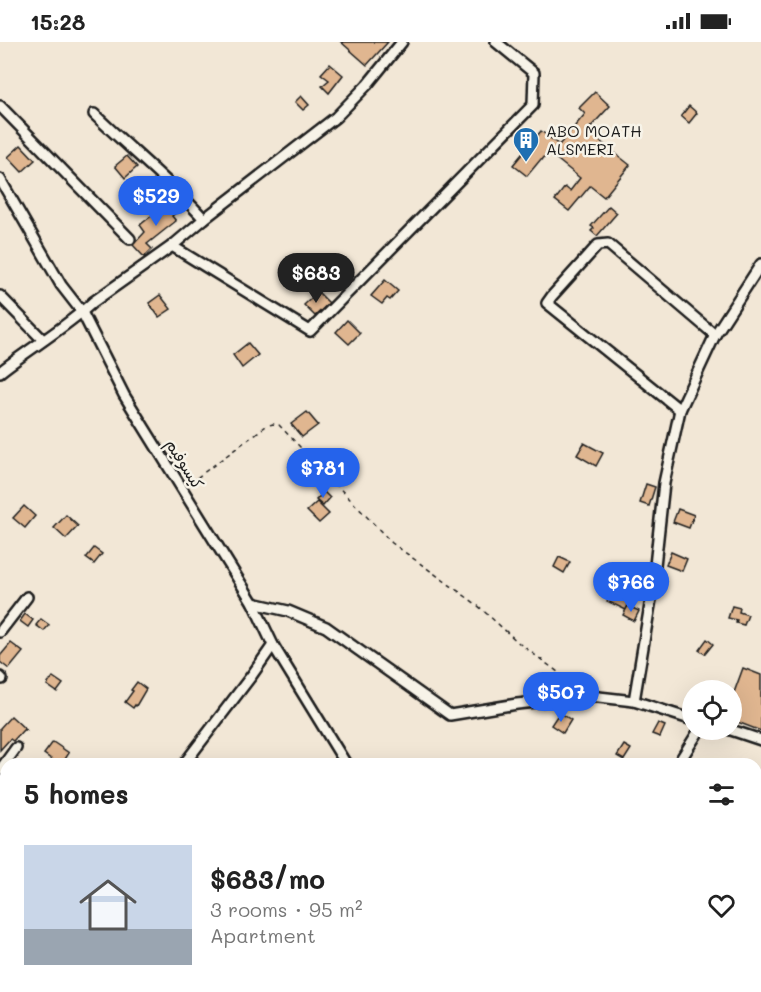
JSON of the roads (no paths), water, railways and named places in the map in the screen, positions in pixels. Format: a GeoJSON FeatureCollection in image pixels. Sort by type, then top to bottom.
{"type":"FeatureCollection","features":[{"type":"Feature","properties":{"kind":"street"},"geometry":{"type":"LineString","coordinates":[[0,372],[172,246],[336,117],[367,85],[402,42]]}},
{"type":"Feature","properties":{"kind":"street"},"geometry":{"type":"LineString","coordinates":[[172,246],[310,331],[533,105],[534,73],[496,42]]}},
{"type":"Feature","properties":{"kind":"street"},"geometry":{"type":"LineString","coordinates":[[0,106],[130,239]]}},
{"type":"Feature","properties":{"kind":"street"},"geometry":{"type":"LineString","coordinates":[[94,114],[204,219]]}},
{"type":"Feature","properties":{"kind":"street","name":"كيسوفيم"},"geometry":{"type":"LineString","coordinates":[[0,179],[61,285],[82,312],[124,395],[253,603],[273,645],[342,758]]}},
{"type":"Feature","properties":{"kind":"street"},"geometry":{"type":"LineString","coordinates":[[680,410],[547,303],[598,244],[608,244],[715,335]]}},
{"type":"Feature","properties":{"kind":"street"},"geometry":{"type":"LineString","coordinates":[[634,701],[652,593],[664,483],[680,410],[715,335],[761,264]]}},
{"type":"Feature","properties":{"kind":"street"},"geometry":{"type":"LineString","coordinates":[[0,296],[43,340]]}},
{"type":"Feature","properties":{"kind":"street"},"geometry":{"type":"LineString","coordinates":[[0,632],[27,597]]}},
{"type":"Feature","properties":{"kind":"street"},"geometry":{"type":"LineString","coordinates":[[253,603],[288,611],[326,627],[450,715],[590,696],[634,701],[682,716]]}},
{"type":"Feature","properties":{"kind":"street"},"geometry":{"type":"LineString","coordinates":[[189,758],[273,645]]}},
{"type":"Feature","properties":{"kind":"street"},"geometry":{"type":"LineString","coordinates":[[742,734],[761,740]]}},
{"type":"Feature","properties":{"kind":"street"},"geometry":{"type":"LineString","coordinates":[[682,758],[693,740]]}},
{"type":"Feature","properties":{"kind":"street"},"geometry":{"type":"LineString","coordinates":[[9,758],[16,748]]}},
{"type":"Feature","properties":{"kind":"place","name":"ABO MOATH ALSMERI"},"geometry":{"type":"Point","coordinates":[526,163]}}]}
